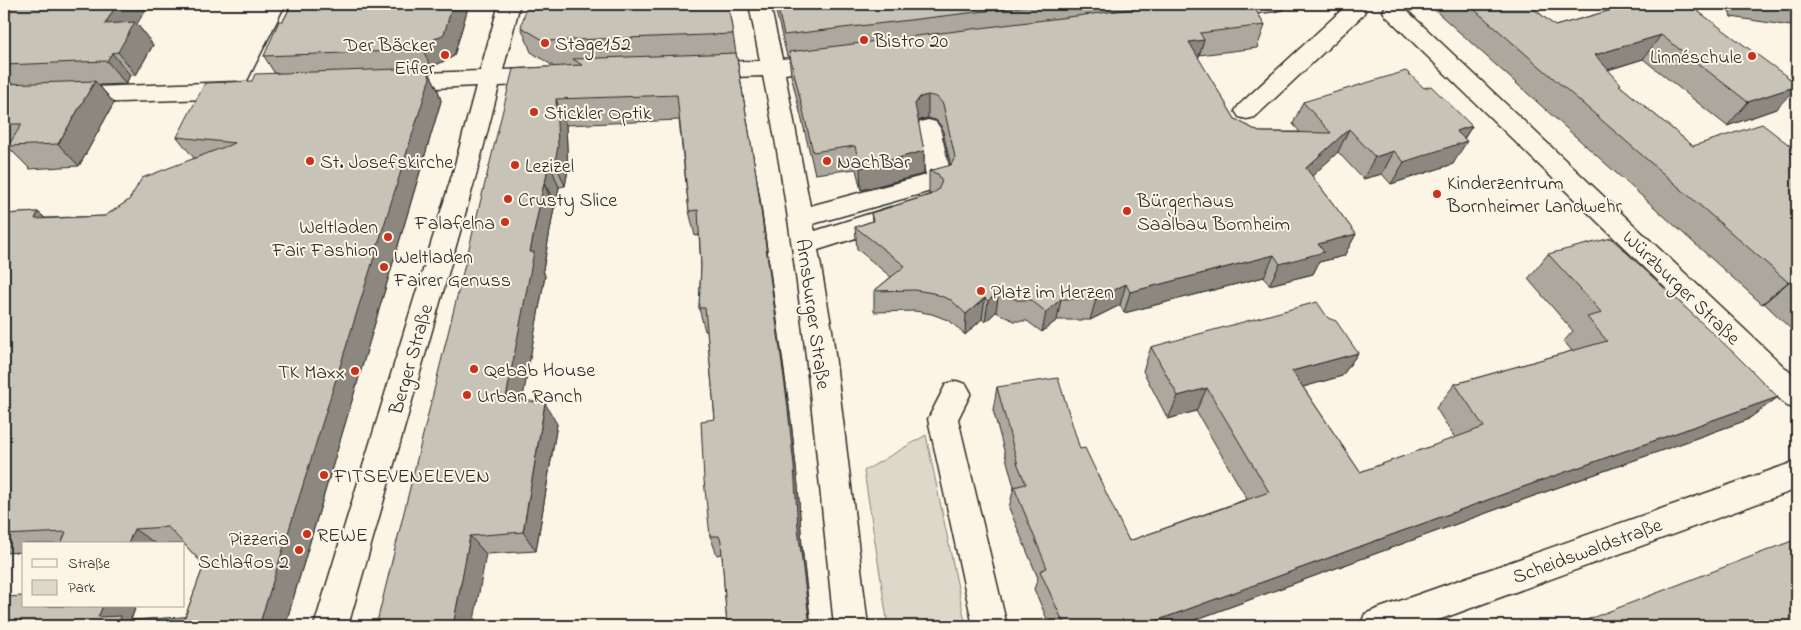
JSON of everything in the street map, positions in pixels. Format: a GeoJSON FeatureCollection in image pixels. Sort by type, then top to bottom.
{"type":"FeatureCollection","features":[{"type":"Feature","properties":{"kind":"street"},"geometry":{"type":"LineString","coordinates":[[256,89],[297,4]]}},
{"type":"Feature","properties":{"kind":"street","name":"Berger Straße"},"geometry":{"type":"LineString","coordinates":[[332,626],[491,78],[509,4]]}},
{"type":"Feature","properties":{"kind":"street","name":"Arnsburger Straße"},"geometry":{"type":"LineString","coordinates":[[759,4],[783,117],[824,376],[851,626]]}},
{"type":"Feature","properties":{"kind":"street"},"geometry":{"type":"LineString","coordinates":[[1196,14],[1274,4]]}},
{"type":"Feature","properties":{"kind":"street"},"geometry":{"type":"LineString","coordinates":[[1247,111],[1346,8],[1371,14],[1397,7]]}},
{"type":"Feature","properties":{"kind":"street","name":"Würzburger Straße"},"geometry":{"type":"LineString","coordinates":[[1397,7],[1797,397]]}},
{"type":"Feature","properties":{"kind":"street"},"geometry":{"type":"LineString","coordinates":[[686,71],[773,68],[842,59]]}},
{"type":"Feature","properties":{"kind":"street"},"geometry":{"type":"LineString","coordinates":[[370,84],[570,75]]}},
{"type":"Feature","properties":{"kind":"street"},"geometry":{"type":"LineString","coordinates":[[4,98],[285,88]]}},
{"type":"Feature","properties":{"kind":"street"},"geometry":{"type":"LineString","coordinates":[[802,231],[940,180],[928,128]]}},
{"type":"Feature","properties":{"kind":"street"},"geometry":{"type":"LineString","coordinates":[[802,231],[920,208],[926,204]]}},
{"type":"Feature","properties":{"kind":"street"},"geometry":{"type":"LineString","coordinates":[[956,392],[943,419],[990,626]]}},
{"type":"Feature","properties":{"kind":"street","name":"Scheidswaldstraße"},"geometry":{"type":"LineString","coordinates":[[1377,626],[1797,475]]}},
{"type":"Feature","properties":{"kind":"green space"},"geometry":{"type":"Polygon","coordinates":[[[926,435],[966,626],[888,626],[864,471],[926,435]]]}},
{"type":"Feature","properties":{"kind":"building"},"geometry":{"type":"Polygon","coordinates":[[[4,4],[117,4],[105,24],[135,22],[118,52],[112,53],[107,61],[4,65],[4,4]]]}},
{"type":"Feature","properties":{"kind":"building"},"geometry":{"type":"Polygon","coordinates":[[[292,4],[453,4],[444,34],[422,46],[423,50],[264,56],[279,21],[283,21],[292,4]]]}},
{"type":"Feature","properties":{"kind":"building"},"geometry":{"type":"Polygon","coordinates":[[[527,4],[728,4],[733,34],[545,41],[521,27],[527,4]]]}},
{"type":"Feature","properties":{"kind":"building"},"geometry":{"type":"Polygon","coordinates":[[[777,4],[1044,4],[784,35],[777,4]]]}},
{"type":"Feature","properties":{"kind":"building"},"geometry":{"type":"Polygon","coordinates":[[[1172,4],[1252,4],[1265,25],[1200,33],[1204,40],[1189,42],[1235,119],[1259,132],[1331,133],[1303,102],[1406,71],[1424,88],[1431,86],[1472,126],[1456,131],[1467,141],[1404,162],[1394,151],[1375,157],[1349,129],[1306,168],[1356,234],[1318,244],[1324,252],[1280,264],[1274,255],[1130,292],[1126,284],[1096,299],[1061,299],[1046,312],[1031,300],[1017,300],[999,291],[988,301],[985,298],[966,314],[951,300],[933,293],[915,290],[874,291],[905,266],[855,227],[873,221],[871,213],[930,195],[938,190],[942,181],[938,174],[929,171],[951,165],[955,157],[943,104],[937,97],[928,95],[920,97],[915,104],[924,151],[860,168],[855,146],[813,152],[789,52],[1172,4]]]}},
{"type":"Feature","properties":{"kind":"building"},"geometry":{"type":"Polygon","coordinates":[[[1468,4],[1528,4],[1555,26],[1633,4],[1688,4],[1797,84],[1797,86],[1748,102],[1661,35],[1595,55],[1621,84],[1619,85],[1693,146],[1762,124],[1797,151],[1797,287],[1790,281],[1788,282],[1468,4]]]}},
{"type":"Feature","properties":{"kind":"building"},"geometry":{"type":"Polygon","coordinates":[[[736,53],[756,174],[787,400],[798,528],[810,626],[727,626],[721,541],[719,536],[710,536],[704,480],[701,421],[715,419],[705,308],[699,308],[701,266],[698,210],[689,211],[677,95],[556,99],[558,146],[555,162],[549,162],[544,183],[530,252],[534,252],[506,398],[545,403],[523,532],[470,536],[453,626],[376,626],[513,69],[582,65],[573,59],[736,53]]]}},
{"type":"Feature","properties":{"kind":"building"},"geometry":{"type":"Polygon","coordinates":[[[427,68],[430,78],[259,626],[4,626],[4,597],[22,596],[22,608],[102,608],[98,617],[121,616],[120,621],[185,617],[204,565],[185,545],[185,542],[182,542],[168,527],[134,529],[129,542],[62,542],[66,532],[4,535],[4,214],[38,212],[35,219],[105,216],[129,200],[142,178],[235,143],[177,137],[205,83],[252,81],[255,74],[427,68]]]}},
{"type":"Feature","properties":{"kind":"building"},"geometry":{"type":"Polygon","coordinates":[[[95,81],[58,144],[8,146],[22,124],[4,124],[4,84],[95,81]]]}},
{"type":"Feature","properties":{"kind":"building"},"geometry":{"type":"Polygon","coordinates":[[[1611,238],[1778,397],[1523,487],[1142,626],[1065,626],[1040,571],[1047,568],[1014,487],[1026,484],[1018,465],[997,387],[1058,378],[1080,449],[1085,448],[1129,541],[1269,492],[1207,388],[1178,396],[1151,347],[1317,302],[1328,318],[1336,321],[1358,353],[1292,371],[1360,472],[1484,427],[1455,384],[1607,341],[1587,317],[1602,313],[1548,254],[1611,238]]]}},
{"type":"Feature","properties":{"kind":"building"},"geometry":{"type":"Polygon","coordinates":[[[1797,539],[1797,626],[1571,626],[1797,539]]]}},
{"type":"Feature","properties":{"kind":"place","name":"Bistro 20"},"geometry":{"type":"Point","coordinates":[864,40]}},
{"type":"Feature","properties":{"kind":"place","name":"Stage152"},"geometry":{"type":"Point","coordinates":[545,43]}},
{"type":"Feature","properties":{"kind":"place","name":"Der Bäcker Eifler"},"geometry":{"type":"Point","coordinates":[445,55]}},
{"type":"Feature","properties":{"kind":"place","name":"Linnéschule"},"geometry":{"type":"Point","coordinates":[1752,56]}},
{"type":"Feature","properties":{"kind":"place","name":"Stickler Optik"},"geometry":{"type":"Point","coordinates":[534,112]}},
{"type":"Feature","properties":{"kind":"place","name":"St. Josefskirche"},"geometry":{"type":"Point","coordinates":[310,161]}},
{"type":"Feature","properties":{"kind":"place","name":"NachBar"},"geometry":{"type":"Point","coordinates":[827,161]}},
{"type":"Feature","properties":{"kind":"place","name":"Lezizel"},"geometry":{"type":"Point","coordinates":[515,165]}},
{"type":"Feature","properties":{"kind":"place","name":"Kinderzentrum Bornheimer Landwehr"},"geometry":{"type":"Point","coordinates":[1437,194]}},
{"type":"Feature","properties":{"kind":"place","name":"Crusty Slice"},"geometry":{"type":"Point","coordinates":[508,199]}},
{"type":"Feature","properties":{"kind":"place","name":"Bürgerhaus Saalbau Bornheim"},"geometry":{"type":"Point","coordinates":[1127,211]}},
{"type":"Feature","properties":{"kind":"place","name":"Falafelna"},"geometry":{"type":"Point","coordinates":[505,222]}},
{"type":"Feature","properties":{"kind":"place","name":"Weltladen Fair Fashion"},"geometry":{"type":"Point","coordinates":[388,237]}},
{"type":"Feature","properties":{"kind":"place","name":"Weltladen Fairer Genuss"},"geometry":{"type":"Point","coordinates":[384,267]}},
{"type":"Feature","properties":{"kind":"place","name":"Platz im Herzen"},"geometry":{"type":"Point","coordinates":[981,291]}},
{"type":"Feature","properties":{"kind":"place","name":"Qebab House"},"geometry":{"type":"Point","coordinates":[474,369]}},
{"type":"Feature","properties":{"kind":"place","name":"TK Maxx"},"geometry":{"type":"Point","coordinates":[355,371]}},
{"type":"Feature","properties":{"kind":"place","name":"Urban Ranch"},"geometry":{"type":"Point","coordinates":[467,395]}},
{"type":"Feature","properties":{"kind":"place","name":"FITSEVENELEVEN"},"geometry":{"type":"Point","coordinates":[324,475]}},
{"type":"Feature","properties":{"kind":"place","name":"REWE"},"geometry":{"type":"Point","coordinates":[307,534]}},
{"type":"Feature","properties":{"kind":"place","name":"Pizzeria Schlaflos 2"},"geometry":{"type":"Point","coordinates":[299,550]}}]}
